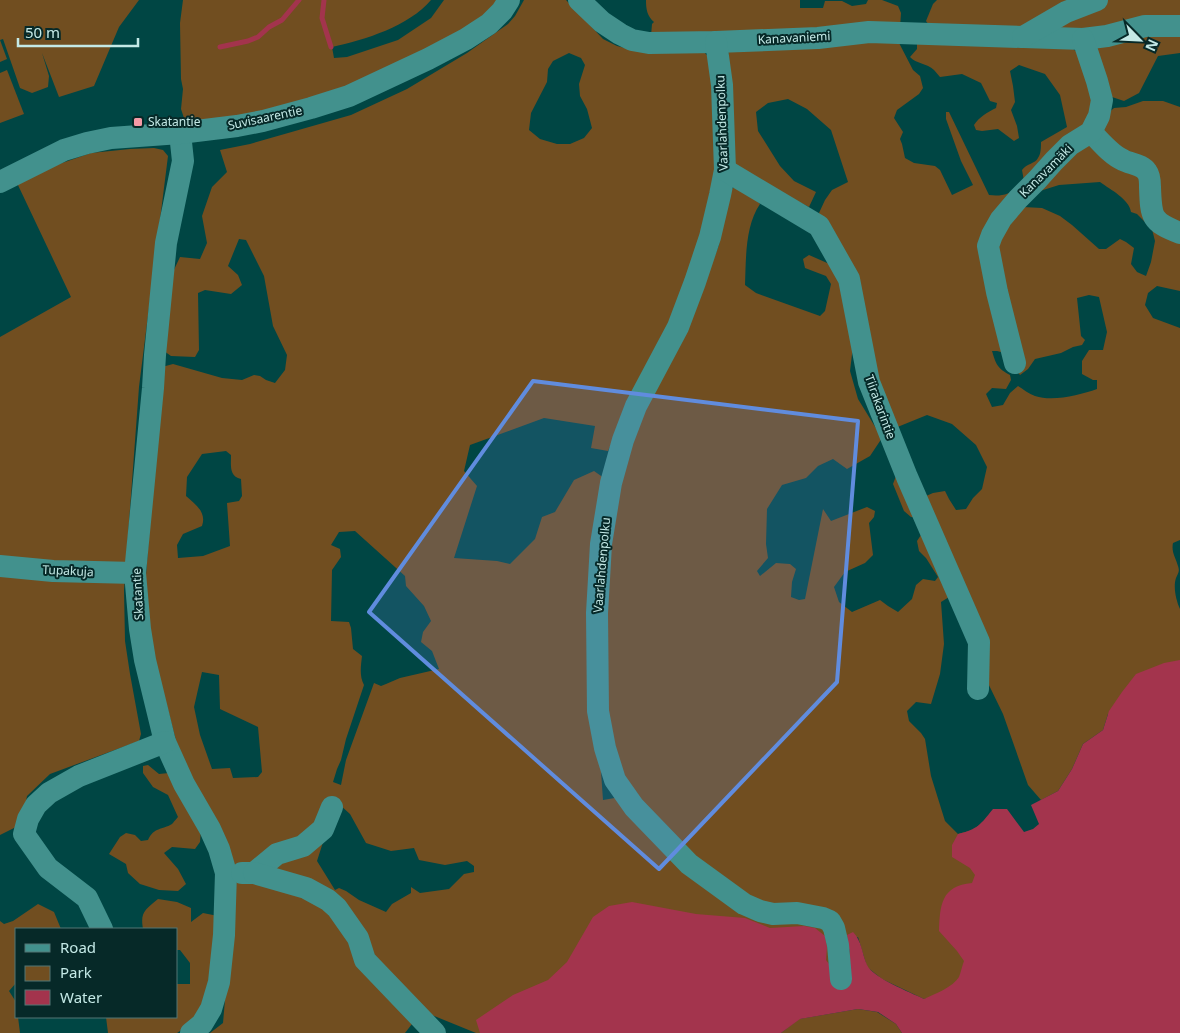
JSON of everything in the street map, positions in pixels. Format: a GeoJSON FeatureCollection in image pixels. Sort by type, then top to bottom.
{"type":"FeatureCollection","features":[{"type":"Feature","properties":{"kind":"street","name":"Suvisaarentie"},"geometry":{"type":"LineString","coordinates":[[0,182],[64,150],[87,143],[111,138],[180,133],[237,126],[263,121],[348,96],[466,39],[489,24],[502,11],[509,0]]}},
{"type":"Feature","properties":{"kind":"street","name":"Kanavaniemi"},"geometry":{"type":"LineString","coordinates":[[578,0],[602,22],[620,34],[632,40],[649,43],[818,38],[869,32],[1083,40],[1145,26],[1180,26]]}},
{"type":"Feature","properties":{"kind":"street"},"geometry":{"type":"LineString","coordinates":[[1023,37],[1066,12],[1097,0]]}},
{"type":"Feature","properties":{"kind":"street"},"geometry":{"type":"LineString","coordinates":[[1083,40],[1102,100],[1099,116],[1091,132],[1122,160],[1146,171],[1150,180],[1150,208],[1154,218],[1161,225],[1180,233]]}},
{"type":"Feature","properties":{"kind":"street","name":"Vaarlahdenpolku"},"geometry":{"type":"LineString","coordinates":[[716,42],[722,85],[725,170],[710,236],[695,282],[678,327],[636,406],[623,440],[611,484],[601,544],[597,612],[598,711],[605,748],[615,780],[634,807],[689,864],[744,904],[773,914],[797,913],[830,921],[834,928],[838,945],[841,979]]}},
{"type":"Feature","properties":{"kind":"street","name":"Kanavamäki"},"geometry":{"type":"LineString","coordinates":[[1014,363],[997,292],[989,248],[992,235],[1001,219],[1054,161],[1070,145],[1091,132]]}},
{"type":"Feature","properties":{"kind":"street","name":"Skatantie"},"geometry":{"type":"LineString","coordinates":[[180,133],[183,160],[166,243],[135,573],[145,660],[165,742],[184,784],[210,828],[226,873],[224,934],[219,982],[211,1009],[202,1024],[191,1033]]}},
{"type":"Feature","properties":{"kind":"street","name":"Tiirakarintie"},"geometry":{"type":"LineString","coordinates":[[725,170],[819,226],[849,278],[869,382],[906,477],[979,642],[978,689]]}},
{"type":"Feature","properties":{"kind":"street","name":"Tupakuja"},"geometry":{"type":"LineString","coordinates":[[0,566],[53,571],[135,573]]}},
{"type":"Feature","properties":{"kind":"street"},"geometry":{"type":"LineString","coordinates":[[102,928],[87,898],[48,868],[24,834],[28,819],[36,805],[49,793],[79,776],[165,742]]}},
{"type":"Feature","properties":{"kind":"street"},"geometry":{"type":"LineString","coordinates":[[254,872],[277,854],[303,846],[323,829],[332,806]]}},
{"type":"Feature","properties":{"kind":"street"},"geometry":{"type":"LineString","coordinates":[[226,873],[254,872],[306,888],[328,900],[337,908],[358,938],[365,960],[436,1033]]}},
{"type":"Feature","properties":{"kind":"highlighted area"},"geometry":{"type":"Polygon","coordinates":[[[533,381],[858,421],[837,682],[659,869],[369,612],[533,381]]]}},
{"type":"Feature","properties":{"kind":"green space"},"geometry":{"type":"Polygon","coordinates":[[[0,0],[139,0],[119,27],[94,86],[59,97],[42,53],[49,76],[48,87],[32,93],[20,88],[3,39],[0,40],[0,0]]]}},
{"type":"Feature","properties":{"kind":"green space"},"geometry":{"type":"Polygon","coordinates":[[[183,0],[431,0],[411,17],[386,31],[332,47],[334,58],[347,57],[398,40],[431,18],[444,0],[498,0],[479,20],[458,33],[345,88],[259,113],[191,122],[185,121],[181,109],[183,89],[181,79],[180,23],[183,0]]]}},
{"type":"Feature","properties":{"kind":"green space"},"geometry":{"type":"Polygon","coordinates":[[[524,0],[566,0],[603,39],[617,46],[637,51],[705,53],[709,58],[719,165],[698,244],[672,319],[643,372],[608,451],[591,448],[595,426],[544,418],[470,445],[464,471],[477,486],[454,558],[497,561],[510,564],[535,539],[542,517],[555,512],[574,480],[594,471],[604,478],[600,757],[603,800],[638,794],[620,774],[605,725],[603,586],[628,444],[686,330],[719,245],[725,198],[733,188],[744,187],[760,204],[751,222],[749,232],[745,285],[756,293],[820,316],[825,311],[831,284],[826,276],[805,268],[803,259],[809,255],[834,266],[855,329],[850,371],[858,399],[882,438],[870,456],[847,469],[833,459],[818,466],[806,478],[782,485],[767,509],[766,544],[768,558],[757,571],[760,576],[776,563],[790,564],[796,569],[792,582],[791,597],[799,600],[805,599],[823,509],[831,521],[867,507],[875,511],[874,517],[869,523],[873,555],[865,563],[845,572],[834,587],[839,602],[852,612],[880,600],[898,612],[912,599],[916,585],[923,579],[935,581],[938,577],[926,558],[919,551],[917,541],[921,535],[954,594],[941,602],[944,644],[940,674],[931,704],[916,702],[907,711],[909,721],[925,739],[931,776],[945,821],[958,834],[973,830],[983,822],[994,983],[924,999],[882,979],[867,967],[858,937],[848,944],[850,955],[847,965],[716,1033],[476,1033],[422,1011],[405,1033],[210,1033],[223,1023],[234,897],[187,783],[143,614],[162,367],[173,364],[222,378],[242,380],[254,375],[275,383],[285,370],[287,355],[273,326],[264,276],[246,240],[239,239],[228,266],[238,275],[242,285],[231,294],[205,290],[198,293],[199,350],[195,357],[171,356],[164,351],[171,276],[180,257],[200,259],[207,243],[202,216],[212,187],[227,172],[220,150],[250,144],[351,115],[407,89],[467,53],[508,24],[524,0]],[[569,53],[553,61],[548,69],[547,82],[531,113],[529,130],[540,139],[557,144],[570,144],[584,138],[592,128],[587,109],[580,96],[579,84],[585,65],[581,58],[569,53]],[[226,451],[202,454],[187,477],[186,496],[202,512],[202,526],[183,534],[177,545],[178,558],[203,556],[230,546],[227,503],[239,501],[242,496],[241,479],[234,476],[231,467],[231,455],[226,451]],[[355,531],[339,532],[331,545],[340,549],[341,557],[332,570],[331,621],[349,622],[353,649],[362,656],[361,674],[364,685],[333,782],[341,785],[346,760],[374,683],[381,686],[400,678],[439,669],[432,651],[421,642],[423,632],[431,621],[424,606],[406,586],[405,576],[355,531]],[[202,672],[194,707],[200,735],[212,769],[230,768],[233,778],[258,777],[262,772],[258,727],[220,709],[219,675],[202,672]],[[340,805],[325,836],[317,861],[335,890],[339,888],[346,891],[359,900],[386,912],[392,904],[411,893],[411,887],[420,893],[449,889],[464,874],[474,872],[474,866],[467,861],[445,865],[419,860],[414,848],[391,851],[366,843],[350,814],[340,805]]]}},
{"type":"Feature","properties":{"kind":"green space"},"geometry":{"type":"Polygon","coordinates":[[[646,0],[800,0],[800,8],[823,8],[825,1],[842,1],[852,6],[866,4],[868,0],[882,0],[898,6],[901,13],[900,28],[651,36],[652,24],[654,22],[647,12],[646,0]]]}},
{"type":"Feature","properties":{"kind":"green space"},"geometry":{"type":"Polygon","coordinates":[[[937,0],[1091,0],[1022,33],[929,25],[926,21],[933,4],[937,0]]]}},
{"type":"Feature","properties":{"kind":"green space"},"geometry":{"type":"Polygon","coordinates":[[[1108,0],[1180,0],[1180,53],[1158,56],[1139,93],[1124,101],[1112,97],[1090,51],[1042,31],[1108,0]]]}},
{"type":"Feature","properties":{"kind":"green space"},"geometry":{"type":"Polygon","coordinates":[[[0,40],[7,59],[0,62],[0,40]]]}},
{"type":"Feature","properties":{"kind":"green space"},"geometry":{"type":"Polygon","coordinates":[[[898,41],[913,70],[920,76],[923,88],[919,94],[897,110],[894,118],[903,132],[900,139],[905,158],[914,163],[935,166],[940,170],[952,195],[973,185],[961,161],[946,119],[946,112],[949,112],[989,195],[999,195],[1016,189],[1024,181],[1022,170],[1038,158],[1041,142],[1067,127],[1060,95],[1045,74],[1019,65],[1010,71],[1015,102],[1011,110],[1019,138],[1014,141],[998,129],[976,130],[974,125],[976,122],[996,108],[997,103],[990,101],[981,83],[962,74],[940,77],[928,66],[912,59],[910,57],[917,49],[917,41],[1073,49],[1085,58],[1105,116],[1114,108],[1126,107],[1143,101],[1163,101],[1180,107],[1180,291],[1157,286],[1148,293],[1145,305],[1153,318],[1180,328],[1180,540],[1173,543],[1173,552],[1179,570],[1175,585],[1176,598],[1180,609],[1180,692],[1108,714],[1103,730],[1083,744],[1072,769],[1058,791],[1041,800],[1028,785],[1003,714],[985,677],[926,496],[945,491],[956,510],[966,509],[982,489],[987,467],[976,445],[952,424],[927,415],[895,428],[819,213],[832,190],[848,182],[831,130],[807,109],[788,99],[768,103],[756,112],[758,131],[780,166],[794,181],[816,192],[809,207],[732,168],[728,45],[898,41]],[[1100,182],[1059,185],[1040,191],[1023,207],[1042,208],[1060,216],[1099,249],[1106,249],[1120,239],[1126,242],[1134,248],[1131,264],[1137,272],[1146,276],[1155,241],[1152,229],[1137,214],[1131,212],[1130,207],[1123,199],[1100,182]],[[1089,295],[1077,298],[1081,336],[1085,340],[1082,345],[1061,353],[1035,359],[1028,369],[1020,375],[1015,369],[1009,354],[992,351],[998,365],[1010,375],[1011,380],[1006,389],[992,388],[986,394],[992,407],[1003,405],[1010,393],[1018,386],[1028,393],[1042,398],[1058,398],[1097,389],[1097,380],[1082,374],[1082,361],[1089,350],[1103,350],[1107,332],[1099,297],[1089,295]]]}},
{"type":"Feature","properties":{"kind":"green space"},"geometry":{"type":"Polygon","coordinates":[[[7,70],[24,114],[0,123],[0,73],[7,70]]]}},
{"type":"Feature","properties":{"kind":"green space"},"geometry":{"type":"Polygon","coordinates":[[[154,148],[163,150],[168,156],[139,387],[124,590],[125,641],[141,734],[139,741],[50,774],[27,796],[23,817],[18,826],[0,835],[0,337],[71,297],[17,183],[36,172],[91,153],[154,148]]]}},
{"type":"Feature","properties":{"kind":"green space"},"geometry":{"type":"Polygon","coordinates":[[[896,476],[921,518],[911,517],[904,511],[893,484],[896,476]]]}},
{"type":"Feature","properties":{"kind":"green space"},"geometry":{"type":"Polygon","coordinates":[[[148,765],[159,774],[169,773],[201,829],[200,842],[195,849],[172,847],[164,853],[178,869],[186,884],[178,891],[159,890],[140,884],[128,873],[126,864],[109,854],[120,837],[126,833],[135,835],[141,841],[148,840],[158,829],[172,824],[178,817],[168,795],[153,787],[143,773],[143,766],[148,765]]]}},
{"type":"Feature","properties":{"kind":"green space"},"geometry":{"type":"Polygon","coordinates":[[[158,899],[177,902],[191,908],[191,922],[203,913],[218,916],[215,956],[201,1009],[186,1027],[177,1033],[108,1033],[106,1018],[178,1018],[178,984],[190,984],[190,963],[178,950],[178,928],[143,928],[143,915],[158,899]]]}},
{"type":"Feature","properties":{"kind":"green space"},"geometry":{"type":"Polygon","coordinates":[[[38,904],[54,912],[61,928],[15,928],[15,984],[9,991],[15,1000],[15,1018],[18,1018],[20,1033],[0,1033],[0,921],[4,924],[13,921],[38,904]]]}},
{"type":"Feature","properties":{"kind":"green space"},"geometry":{"type":"Polygon","coordinates":[[[858,1009],[877,1012],[896,1024],[902,1033],[781,1033],[799,1019],[858,1009]]]}},
{"type":"Feature","properties":{"kind":"water"},"geometry":{"type":"Polygon","coordinates":[[[1180,660],[1180,1033],[902,1033],[896,1024],[878,1012],[858,1009],[800,1019],[781,1033],[480,1033],[476,1020],[513,995],[548,980],[567,962],[593,917],[609,906],[632,902],[696,914],[745,918],[770,928],[804,926],[815,928],[825,936],[827,947],[826,960],[832,968],[847,965],[850,955],[847,935],[853,932],[860,943],[867,965],[876,975],[924,999],[943,990],[953,984],[959,977],[964,961],[939,931],[942,905],[948,893],[954,888],[972,883],[975,875],[970,868],[952,857],[952,845],[958,834],[978,826],[993,809],[1007,809],[1024,832],[1033,829],[1039,824],[1031,805],[1058,791],[1072,769],[1083,744],[1103,730],[1109,711],[1136,674],[1164,663],[1180,660]]]}},
{"type":"Feature","properties":{"kind":"waterway"},"geometry":{"type":"LineString","coordinates":[[220,47],[258,37],[269,27],[282,20],[299,0]]}},
{"type":"Feature","properties":{"kind":"waterway"},"geometry":{"type":"LineString","coordinates":[[324,0],[322,18],[331,47]]}},
{"type":"Feature","properties":{"kind":"place","name":"Skatantie"},"geometry":{"type":"Point","coordinates":[138,122]}}]}
